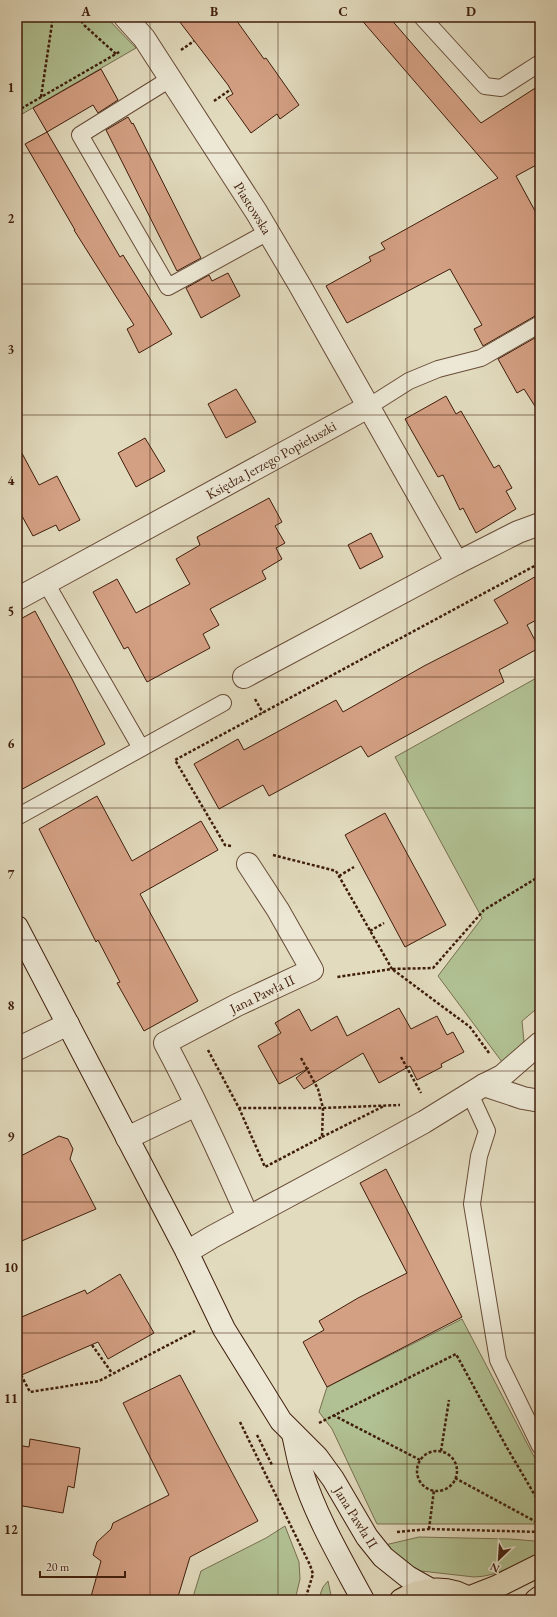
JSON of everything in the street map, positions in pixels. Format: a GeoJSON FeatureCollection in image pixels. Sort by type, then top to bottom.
{"type":"FeatureCollection","features":[{"type":"Feature","properties":{"kind":"main road"},"geometry":{"type":"LineString","coordinates":[[401,1600],[416,1593],[431,1590],[456,1592],[469,1599],[540,1565]]}},
{"type":"Feature","properties":{"kind":"main road"},"geometry":{"type":"LineString","coordinates":[[536,1600],[540,1597]]}},
{"type":"Feature","properties":{"kind":"street","name":"Piastowska"},"geometry":{"type":"LineString","coordinates":[[125,17],[144,38],[268,232],[368,407]]}},
{"type":"Feature","properties":{"kind":"street"},"geometry":{"type":"LineString","coordinates":[[368,407],[457,563]]}},
{"type":"Feature","properties":{"kind":"street","name":"Księdza Jerzego Popiełuszki"},"geometry":{"type":"LineString","coordinates":[[17,599],[368,407]]}},
{"type":"Feature","properties":{"kind":"street"},"geometry":{"type":"LineString","coordinates":[[244,677],[457,563],[518,532],[540,524]]}},
{"type":"Feature","properties":{"kind":"street","name":"Jana Pawła II"},"geometry":{"type":"LineString","coordinates":[[248,864],[278,910],[312,970],[237,1005],[165,1043],[229,1172],[248,1217]]}},
{"type":"Feature","properties":{"kind":"street","name":"Jana Pawła II"},"geometry":{"type":"LineString","coordinates":[[17,927],[187,1252],[224,1328],[281,1421],[317,1457],[333,1479],[367,1537],[383,1557],[408,1577],[431,1590]]}},
{"type":"Feature","properties":{"kind":"street"},"geometry":{"type":"LineString","coordinates":[[17,1049],[68,1024]]}},
{"type":"Feature","properties":{"kind":"street"},"geometry":{"type":"LineString","coordinates":[[187,1252],[248,1217],[424,1122],[485,1085],[540,1043]]}},
{"type":"Feature","properties":{"kind":"street"},"geometry":{"type":"LineString","coordinates":[[485,1085],[523,1098],[540,1101]]}},
{"type":"Feature","properties":{"kind":"street"},"geometry":{"type":"LineString","coordinates":[[127,1138],[196,1105]]}},
{"type":"Feature","properties":{"kind":"street","name":"Jana Pawła II"},"geometry":{"type":"LineString","coordinates":[[292,1432],[302,1473],[317,1511],[336,1552],[363,1600]]}},
{"type":"Feature","properties":{"kind":"street"},"geometry":{"type":"LineString","coordinates":[[336,1552],[345,1600]]}},
{"type":"Feature","properties":{"kind":"lane"},"geometry":{"type":"LineString","coordinates":[[422,17],[484,86],[501,88],[540,63]]}},
{"type":"Feature","properties":{"kind":"lane"},"geometry":{"type":"LineString","coordinates":[[170,79],[80,135],[168,287],[268,232]]}},
{"type":"Feature","properties":{"kind":"lane"},"geometry":{"type":"LineString","coordinates":[[368,407],[409,381],[438,369],[481,358],[540,324]]}},
{"type":"Feature","properties":{"kind":"lane"},"geometry":{"type":"LineString","coordinates":[[46,583],[141,748]]}},
{"type":"Feature","properties":{"kind":"lane"},"geometry":{"type":"LineString","coordinates":[[17,817],[223,703]]}},
{"type":"Feature","properties":{"kind":"lane"},"geometry":{"type":"LineString","coordinates":[[485,1085],[487,1130],[479,1156],[472,1204],[498,1360],[540,1446]]}},
{"type":"Feature","properties":{"kind":"path"},"geometry":{"type":"LineString","coordinates":[[41,97],[52,17]]}},
{"type":"Feature","properties":{"kind":"path"},"geometry":{"type":"LineString","coordinates":[[17,111],[116,54],[85,26],[78,17]]}},
{"type":"Feature","properties":{"kind":"path"},"geometry":{"type":"LineString","coordinates":[[232,846],[225,845],[175,760],[540,563]]}},
{"type":"Feature","properties":{"kind":"path"},"geometry":{"type":"LineString","coordinates":[[267,854],[336,871],[392,969],[470,1027],[496,1063],[485,1085]]}},
{"type":"Feature","properties":{"kind":"path"},"geometry":{"type":"LineString","coordinates":[[339,876],[354,867]]}},
{"type":"Feature","properties":{"kind":"path"},"geometry":{"type":"LineString","coordinates":[[331,978],[392,969],[433,968],[484,910],[540,876]]}},
{"type":"Feature","properties":{"kind":"path"},"geometry":{"type":"LineString","coordinates":[[370,931],[384,923]]}},
{"type":"Feature","properties":{"kind":"path"},"geometry":{"type":"LineString","coordinates":[[212,1045],[207,1049],[238,1108],[265,1167],[386,1105]]}},
{"type":"Feature","properties":{"kind":"path"},"geometry":{"type":"LineString","coordinates":[[401,1057],[423,1096]]}},
{"type":"Feature","properties":{"kind":"path"},"geometry":{"type":"LineString","coordinates":[[300,1058],[318,1089],[323,1108],[322,1137]]}},
{"type":"Feature","properties":{"kind":"path"},"geometry":{"type":"LineString","coordinates":[[238,1108],[323,1108],[407,1105]]}},
{"type":"Feature","properties":{"kind":"path"},"geometry":{"type":"LineString","coordinates":[[21,1375],[30,1392],[99,1380],[195,1331]]}},
{"type":"Feature","properties":{"kind":"path"},"geometry":{"type":"LineString","coordinates":[[92,1345],[112,1373]]}},
{"type":"Feature","properties":{"kind":"path"},"geometry":{"type":"LineString","coordinates":[[420,1460],[333,1415],[456,1354],[506,1446],[540,1504]]}},
{"type":"Feature","properties":{"kind":"path"},"geometry":{"type":"LineString","coordinates":[[441,1451],[449,1400]]}},
{"type":"Feature","properties":{"kind":"path"},"geometry":{"type":"LineString","coordinates":[[240,1422],[310,1565],[313,1574],[305,1600]]}},
{"type":"Feature","properties":{"kind":"path"},"geometry":{"type":"LineString","coordinates":[[254,1428],[274,1470]]}},
{"type":"Feature","properties":{"kind":"path"},"geometry":{"type":"LineString","coordinates":[[433,1451],[441,1451],[452,1458],[456,1464],[456,1478],[443,1490],[426,1488],[420,1482],[417,1475],[417,1467],[420,1460],[426,1454],[433,1451]]}},
{"type":"Feature","properties":{"kind":"path"},"geometry":{"type":"LineString","coordinates":[[456,1478],[540,1524]]}},
{"type":"Feature","properties":{"kind":"path"},"geometry":{"type":"LineString","coordinates":[[429,1529],[434,1490]]}},
{"type":"Feature","properties":{"kind":"path"},"geometry":{"type":"LineString","coordinates":[[391,1532],[429,1529],[540,1532]]}},
{"type":"Feature","properties":{"kind":"green space"},"geometry":{"type":"Polygon","coordinates":[[[17,17],[106,17],[136,48],[17,117],[17,17]]]}},
{"type":"Feature","properties":{"kind":"green space"},"geometry":{"type":"Polygon","coordinates":[[[540,676],[540,1006],[522,1021],[524,1042],[502,1062],[438,976],[482,918],[395,757],[540,676]]]}},
{"type":"Feature","properties":{"kind":"green space"},"geometry":{"type":"Polygon","coordinates":[[[462,1319],[540,1468],[540,1524],[377,1524],[332,1429],[319,1412],[327,1387],[462,1319]]]}},
{"type":"Feature","properties":{"kind":"green space"},"geometry":{"type":"Polygon","coordinates":[[[285,1526],[299,1562],[300,1579],[295,1600],[192,1600],[201,1571],[266,1538],[285,1526]]]}},
{"type":"Feature","properties":{"kind":"green space"},"geometry":{"type":"Polygon","coordinates":[[[419,1537],[535,1541],[540,1543],[540,1553],[500,1572],[491,1575],[474,1577],[414,1569],[385,1545],[419,1537]]]}},
{"type":"Feature","properties":{"kind":"green space"},"geometry":{"type":"Polygon","coordinates":[[[328,1581],[332,1600],[318,1600],[323,1587],[328,1581]]]}},
{"type":"Feature","properties":{"kind":"building"},"geometry":{"type":"Polygon","coordinates":[[[176,17],[234,17],[264,59],[266,58],[299,105],[280,119],[277,114],[251,133],[226,98],[233,94],[228,85],[176,17]]]}},
{"type":"Feature","properties":{"kind":"building"},"geometry":{"type":"Polygon","coordinates":[[[359,17],[389,17],[481,123],[540,85],[540,163],[516,176],[540,220],[540,315],[535,316],[483,346],[474,329],[482,325],[450,269],[347,323],[326,286],[371,261],[369,257],[385,249],[381,243],[498,178],[359,17]]]}},
{"type":"Feature","properties":{"kind":"building"},"geometry":{"type":"Polygon","coordinates":[[[101,69],[118,100],[98,113],[93,105],[47,132],[33,108],[101,69]]]}},
{"type":"Feature","properties":{"kind":"building"},"geometry":{"type":"Polygon","coordinates":[[[128,117],[132,124],[133,123],[201,258],[177,271],[106,130],[128,117]]]}},
{"type":"Feature","properties":{"kind":"building"},"geometry":{"type":"Polygon","coordinates":[[[47,132],[120,257],[123,255],[172,334],[139,353],[127,329],[134,325],[74,230],[25,144],[47,132]]]}},
{"type":"Feature","properties":{"kind":"building"},"geometry":{"type":"Polygon","coordinates":[[[228,273],[240,296],[201,318],[186,288],[209,275],[212,281],[228,273]]]}},
{"type":"Feature","properties":{"kind":"building"},"geometry":{"type":"Polygon","coordinates":[[[540,335],[540,414],[524,389],[517,393],[498,359],[540,335]]]}},
{"type":"Feature","properties":{"kind":"building"},"geometry":{"type":"Polygon","coordinates":[[[236,389],[256,422],[226,438],[208,404],[236,389]]]}},
{"type":"Feature","properties":{"kind":"building"},"geometry":{"type":"Polygon","coordinates":[[[446,396],[456,414],[461,411],[494,468],[499,465],[512,488],[506,491],[516,509],[476,533],[463,508],[460,510],[443,475],[438,477],[405,419],[446,396]]]}},
{"type":"Feature","properties":{"kind":"building"},"geometry":{"type":"Polygon","coordinates":[[[145,438],[165,471],[136,487],[118,453],[145,438]]]}},
{"type":"Feature","properties":{"kind":"building"},"geometry":{"type":"Polygon","coordinates":[[[17,444],[39,485],[57,476],[80,520],[59,531],[56,525],[33,536],[17,507],[17,444]]]}},
{"type":"Feature","properties":{"kind":"building"},"geometry":{"type":"Polygon","coordinates":[[[269,498],[282,522],[275,526],[285,543],[276,548],[282,559],[262,571],[266,579],[210,609],[219,625],[203,634],[210,648],[147,682],[128,647],[124,649],[93,592],[117,579],[136,613],[190,584],[176,559],[200,545],[197,537],[269,498]]]}},
{"type":"Feature","properties":{"kind":"building"},"geometry":{"type":"Polygon","coordinates":[[[371,533],[383,557],[360,569],[348,545],[371,533]]]}},
{"type":"Feature","properties":{"kind":"building"},"geometry":{"type":"Polygon","coordinates":[[[540,574],[540,618],[527,625],[539,648],[499,670],[504,682],[368,757],[361,746],[269,796],[263,785],[219,809],[194,764],[238,739],[244,750],[336,700],[343,712],[424,666],[508,623],[494,600],[540,574]]]}},
{"type":"Feature","properties":{"kind":"building"},"geometry":{"type":"Polygon","coordinates":[[[35,611],[105,744],[17,792],[17,621],[35,611]]]}},
{"type":"Feature","properties":{"kind":"building"},"geometry":{"type":"Polygon","coordinates":[[[97,796],[132,861],[201,821],[218,850],[140,894],[198,1001],[144,1031],[117,983],[120,982],[98,940],[96,942],[39,829],[97,796]]]}},
{"type":"Feature","properties":{"kind":"building"},"geometry":{"type":"Polygon","coordinates":[[[385,813],[446,925],[405,947],[345,835],[385,813]]]}},
{"type":"Feature","properties":{"kind":"building"},"geometry":{"type":"Polygon","coordinates":[[[399,1008],[411,1029],[437,1016],[447,1035],[453,1032],[464,1052],[441,1064],[442,1067],[417,1080],[410,1066],[379,1083],[363,1053],[304,1089],[296,1078],[309,1068],[279,1084],[258,1046],[281,1033],[275,1023],[299,1009],[311,1031],[337,1016],[347,1036],[399,1008]]]}},
{"type":"Feature","properties":{"kind":"building"},"geometry":{"type":"Polygon","coordinates":[[[59,1136],[68,1139],[73,1149],[70,1159],[96,1209],[17,1243],[17,1158],[59,1136]]]}},
{"type":"Feature","properties":{"kind":"building"},"geometry":{"type":"Polygon","coordinates":[[[386,1169],[462,1317],[327,1387],[303,1342],[324,1330],[319,1321],[358,1298],[407,1273],[360,1183],[386,1169]]]}},
{"type":"Feature","properties":{"kind":"building"},"geometry":{"type":"Polygon","coordinates":[[[120,1274],[154,1333],[108,1359],[98,1342],[17,1377],[17,1319],[85,1290],[87,1294],[120,1274]]]}},
{"type":"Feature","properties":{"kind":"building"},"geometry":{"type":"Polygon","coordinates":[[[180,1375],[258,1521],[190,1557],[177,1600],[90,1600],[101,1561],[93,1555],[97,1542],[111,1529],[113,1523],[169,1495],[123,1403],[180,1375]]]}},
{"type":"Feature","properties":{"kind":"building"},"geometry":{"type":"Polygon","coordinates":[[[30,1439],[80,1448],[74,1488],[68,1486],[63,1513],[17,1505],[17,1445],[29,1447],[30,1439]]]}}]}
